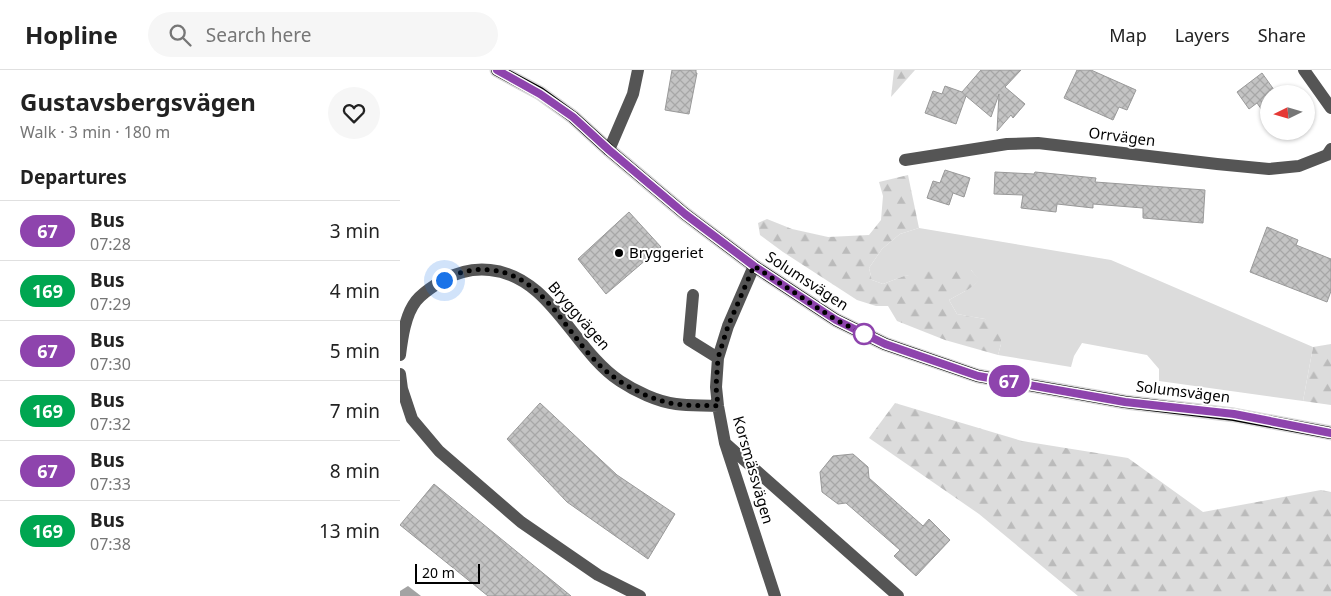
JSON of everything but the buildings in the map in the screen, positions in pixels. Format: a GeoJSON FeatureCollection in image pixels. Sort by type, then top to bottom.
{"type":"FeatureCollection","features":[{"type":"Feature","properties":{"kind":"main road","name":"Solumsvägen"},"geometry":{"type":"LineString","coordinates":[[497,70],[560,107],[685,214],[754,266],[836,320],[885,344],[978,376],[1125,402],[1234,414],[1331,433]]}},
{"type":"Feature","properties":{"kind":"street"},"geometry":{"type":"LineString","coordinates":[[609,150],[633,94],[638,70]]}},
{"type":"Feature","properties":{"kind":"street"},"geometry":{"type":"LineString","coordinates":[[1304,70],[1331,108]]}},
{"type":"Feature","properties":{"kind":"street","name":"Orrvägen"},"geometry":{"type":"LineString","coordinates":[[905,160],[1007,144],[1038,143],[1217,164],[1269,168],[1299,166],[1327,155],[1331,149]]}},
{"type":"Feature","properties":{"kind":"street","name":"Korsmässvägen"},"geometry":{"type":"LineString","coordinates":[[754,266],[728,326],[718,358],[716,387],[725,443],[775,596]]}},
{"type":"Feature","properties":{"kind":"street","name":"Bryggvägen"},"geometry":{"type":"LineString","coordinates":[[400,355],[401,341],[408,318],[416,301],[432,286],[455,274],[480,269],[497,270],[513,275],[540,294],[596,361],[609,374],[622,383],[664,402],[718,406]]}},
{"type":"Feature","properties":{"kind":"street"},"geometry":{"type":"LineString","coordinates":[[693,295],[688,340],[718,358]]}},
{"type":"Feature","properties":{"kind":"street"},"geometry":{"type":"LineString","coordinates":[[400,374],[402,389],[412,419],[439,451],[521,522],[598,574],[640,596]]}},
{"type":"Feature","properties":{"kind":"street"},"geometry":{"type":"LineString","coordinates":[[725,443],[898,596]]}},
{"type":"Feature","properties":{"kind":"green space"},"geometry":{"type":"Polygon","coordinates":[[[894,70],[915,70],[891,97],[894,70]]]}},
{"type":"Feature","properties":{"kind":"green space"},"geometry":{"type":"Polygon","coordinates":[[[908,175],[919,228],[900,234],[882,249],[869,268],[872,280],[883,284],[904,276],[941,269],[971,270],[980,280],[969,289],[949,300],[957,314],[985,319],[1001,329],[1001,344],[998,355],[945,340],[897,321],[888,306],[876,306],[857,300],[760,235],[758,223],[767,219],[792,229],[828,237],[869,235],[881,220],[883,196],[879,182],[908,175]]]}},
{"type":"Feature","properties":{"kind":"green space"},"geometry":{"type":"Polygon","coordinates":[[[919,228],[1111,260],[1313,347],[1303,401],[1159,381],[1159,369],[1147,355],[1082,343],[1074,356],[1071,367],[998,355],[1001,344],[985,319],[957,314],[949,300],[969,289],[979,280],[971,270],[904,276],[883,284],[872,280],[869,268],[882,249],[900,234],[919,228]]]}},
{"type":"Feature","properties":{"kind":"green space"},"geometry":{"type":"Polygon","coordinates":[[[1331,344],[1331,405],[1303,401],[1313,347],[1331,344]]]}},
{"type":"Feature","properties":{"kind":"green space"},"geometry":{"type":"Polygon","coordinates":[[[895,403],[1022,441],[1128,458],[1203,512],[1321,490],[1331,492],[1331,596],[1078,596],[979,514],[869,438],[895,403]]]}},
{"type":"Feature","properties":{"kind":"water"},"geometry":{"type":"Polygon","coordinates":[[[408,586],[421,596],[400,596],[400,591],[408,586]]]}},
{"type":"Feature","properties":{"kind":"bus line","name":"67"},"geometry":{"type":"LineString","coordinates":[[497,70],[540,94],[573,117],[685,214],[754,266],[836,320],[885,344],[978,376],[1125,402],[1234,414],[1331,433]]}},
{"type":"Feature","properties":{"kind":"place","name":"Bryggeriet"},"geometry":{"type":"Point","coordinates":[619,253]}},
{"type":"Feature","properties":{"kind":"route"},"geometry":{"type":"LineString","coordinates":[[444,280],[455,274],[480,269],[497,270],[513,275],[540,294],[609,374],[622,383],[651,397],[676,404],[718,406],[716,387],[718,358],[728,326],[754,266],[836,320],[864,334]]}}]}
